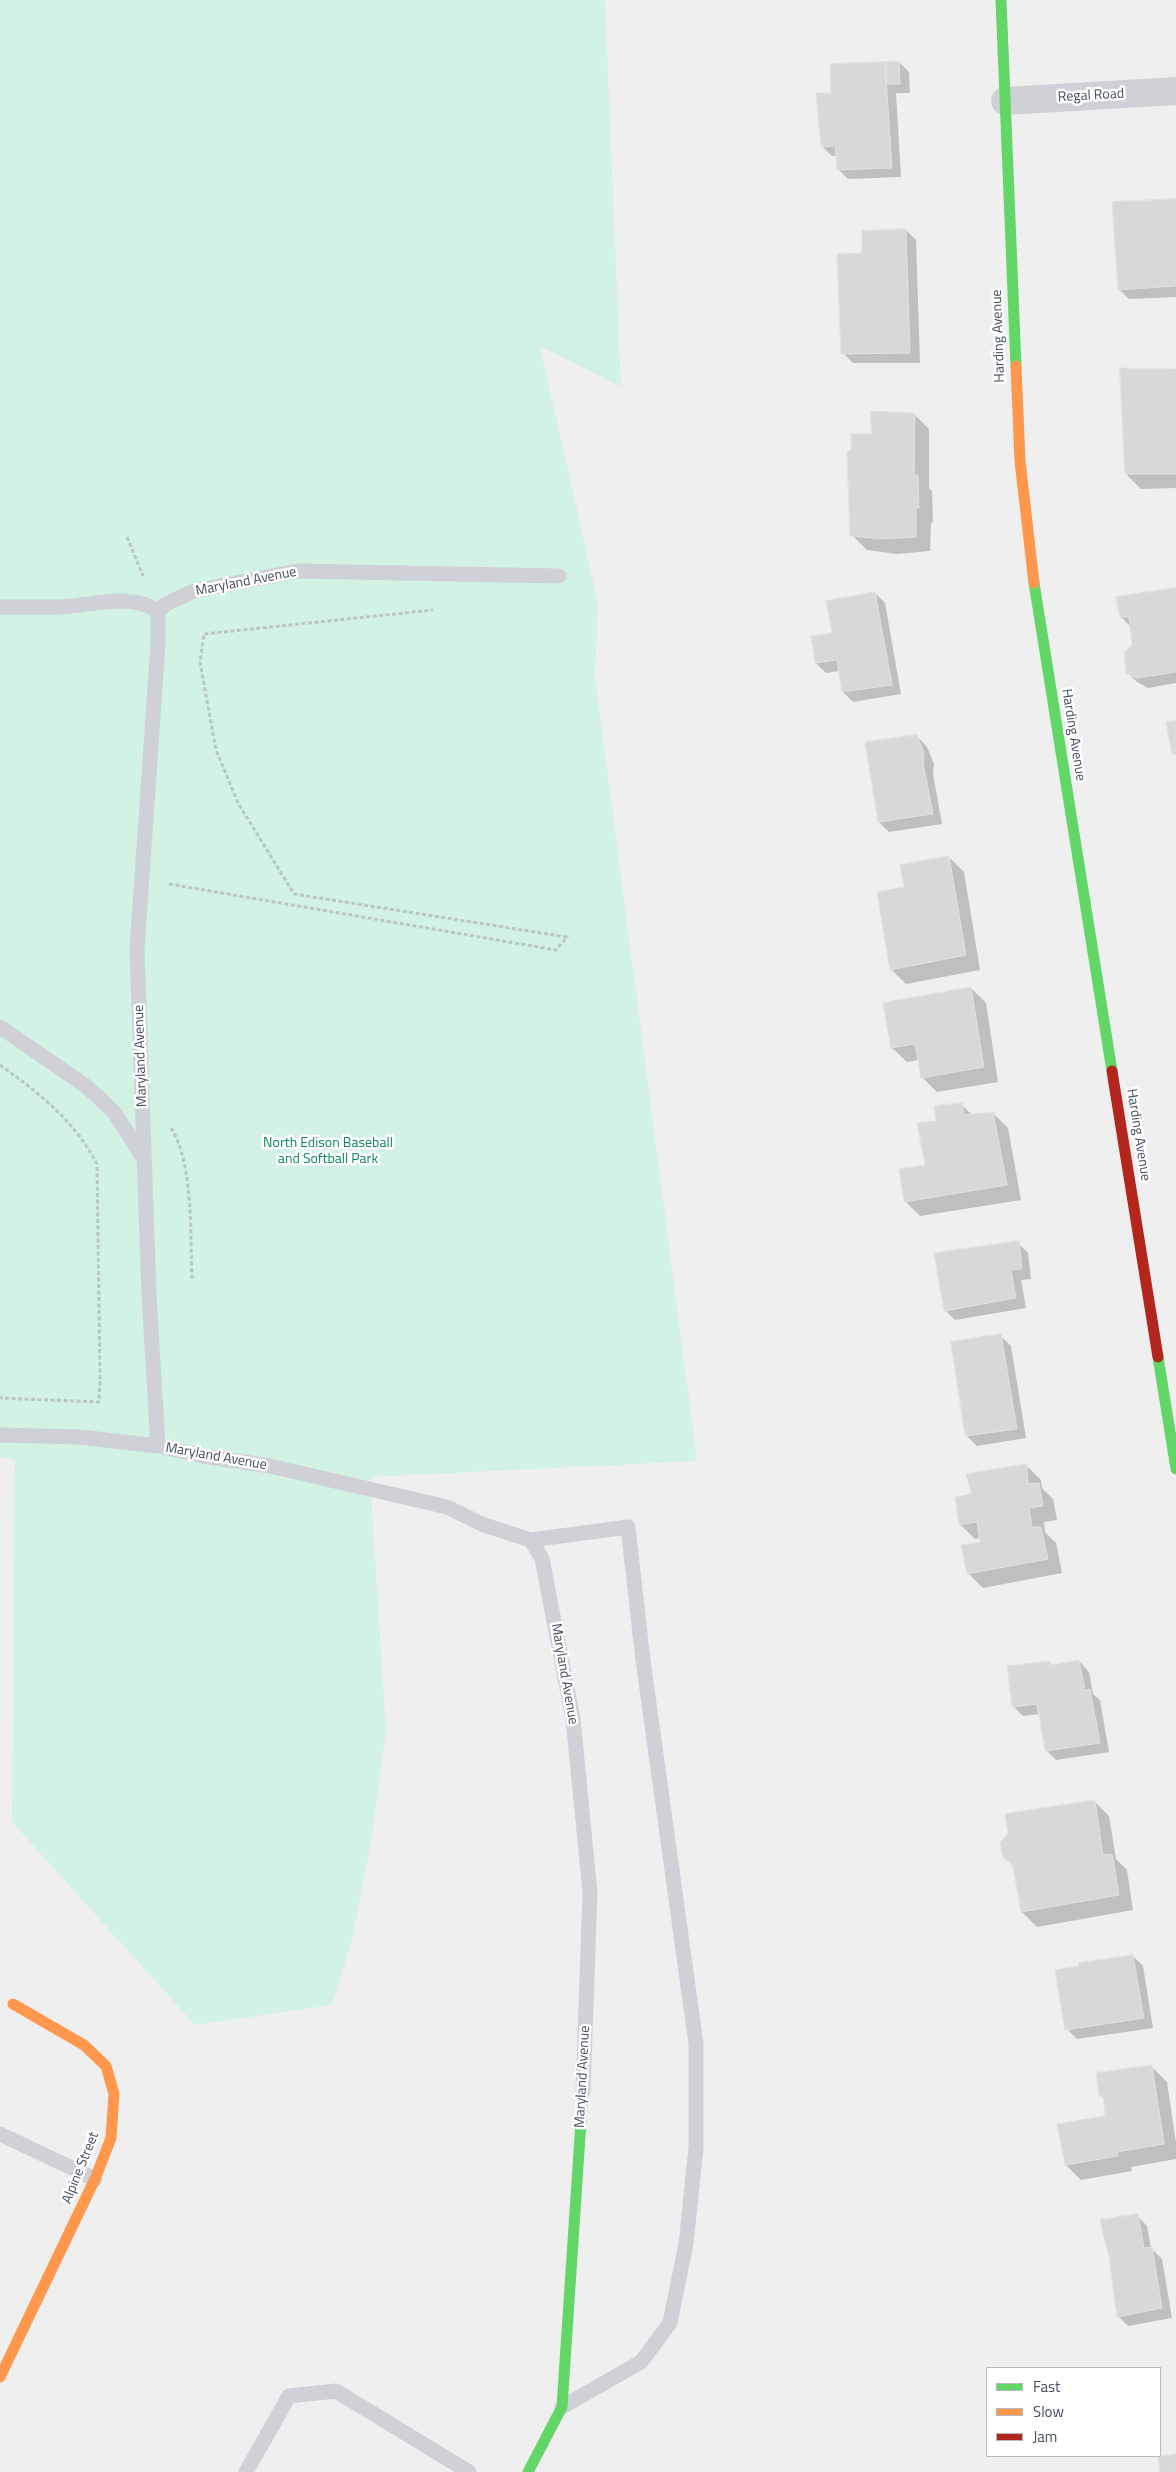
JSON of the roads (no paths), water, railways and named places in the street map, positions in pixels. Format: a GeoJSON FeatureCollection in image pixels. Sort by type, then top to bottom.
{"type":"FeatureCollection","features":[{"type":"Feature","properties":{"kind":"street","name":"Harding Avenue"},"geometry":{"type":"LineString","coordinates":[[1001,0],[1020,462],[1034,593],[1176,1469]]}},
{"type":"Feature","properties":{"kind":"street","name":"Regal Road"},"geometry":{"type":"LineString","coordinates":[[1005,101],[1176,90]]}},
{"type":"Feature","properties":{"kind":"street","name":"Alpine Street"},"geometry":{"type":"LineString","coordinates":[[0,2377],[95,2179],[111,2138],[114,2094],[106,2066],[84,2045],[13,2004]]}},
{"type":"Feature","properties":{"kind":"street","name":"Maryland Avenue"},"geometry":{"type":"LineString","coordinates":[[528,2472],[562,2407],[583,2091]]}},
{"type":"Feature","properties":{"kind":"lane","name":"Maryland Avenue"},"geometry":{"type":"LineString","coordinates":[[559,576],[297,571],[194,591],[166,604],[158,611],[158,644],[137,949],[149,1295],[158,1446],[203,1456],[270,1466],[447,1508],[484,1525],[531,1540],[542,1558],[573,1719],[589,1884],[583,2091]]}},
{"type":"Feature","properties":{"kind":"lane"},"geometry":{"type":"LineString","coordinates":[[0,607],[60,607],[122,601],[147,604],[158,611]]}},
{"type":"Feature","properties":{"kind":"lane"},"geometry":{"type":"LineString","coordinates":[[0,1027],[86,1086],[114,1112],[144,1160]]}},
{"type":"Feature","properties":{"kind":"lane"},"geometry":{"type":"LineString","coordinates":[[0,1434],[80,1437],[158,1446]]}},
{"type":"Feature","properties":{"kind":"lane"},"geometry":{"type":"LineString","coordinates":[[531,1540],[628,1527],[643,1660],[696,2044],[696,2148],[686,2244],[670,2323],[642,2362],[562,2407]]}},
{"type":"Feature","properties":{"kind":"lane"},"geometry":{"type":"LineString","coordinates":[[0,2134],[95,2179]]}},
{"type":"Feature","properties":{"kind":"lane"},"geometry":{"type":"LineString","coordinates":[[246,2472],[289,2396],[336,2391],[469,2472]]}},
{"type":"Feature","properties":{"kind":"park label","name":"North Edison Baseball and Softball Park"},"geometry":{"type":"Point","coordinates":[328,1152]}}]}
